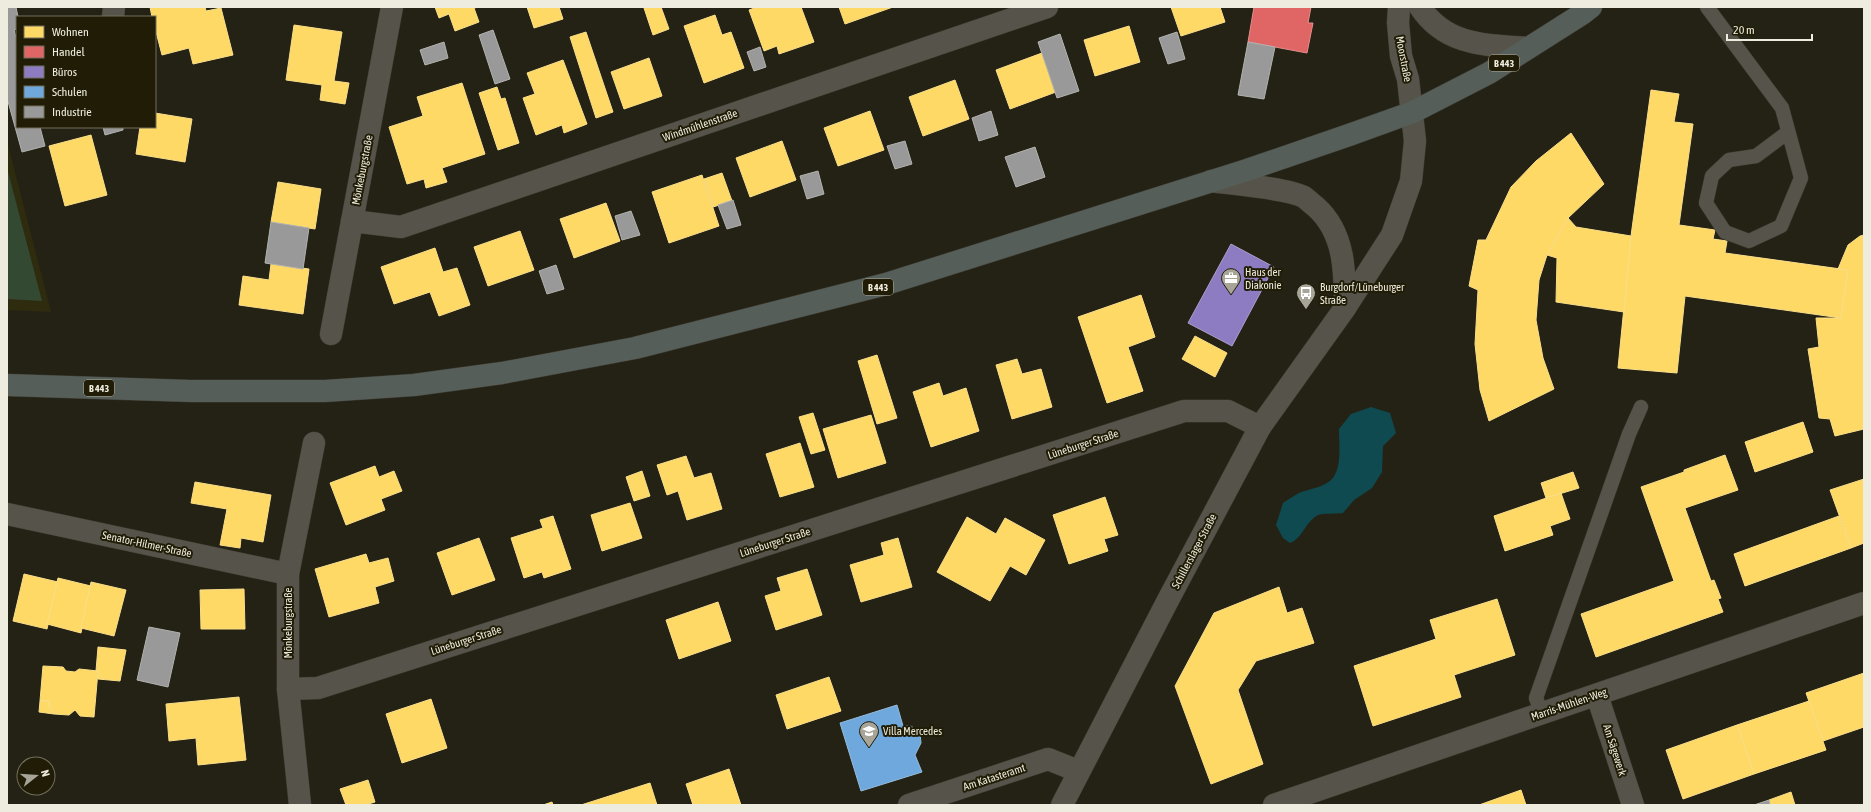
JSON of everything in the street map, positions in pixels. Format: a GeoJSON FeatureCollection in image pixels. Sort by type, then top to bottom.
{"type":"FeatureCollection","features":[{"type":"Feature","properties":{"kind":"main road","name":"B 443"},"geometry":{"type":"LineString","coordinates":[[7,386],[191,391],[326,391],[414,385],[502,373],[635,348],[886,284],[1211,181],[1413,112],[1489,73],[1591,7]]}},
{"type":"Feature","properties":{"kind":"street","name":"Mönkeburgstraße"},"geometry":{"type":"LineString","coordinates":[[331,334],[392,7]]}},
{"type":"Feature","properties":{"kind":"street","name":"Windmühlenstraße"},"geometry":{"type":"LineString","coordinates":[[352,221],[402,227],[997,15],[1047,7]]}},
{"type":"Feature","properties":{"kind":"street","name":"Moorstraße"},"geometry":{"type":"LineString","coordinates":[[1399,7],[1398,23],[1401,56],[1408,79],[1413,112]]}},
{"type":"Feature","properties":{"kind":"street"},"geometry":{"type":"LineString","coordinates":[[1420,7],[1428,19],[1454,37],[1477,44],[1528,48]]}},
{"type":"Feature","properties":{"kind":"street","name":"Schillerslager Straße"},"geometry":{"type":"LineString","coordinates":[[1067,804],[1078,771],[1260,427],[1345,308],[1392,234],[1411,181],[1415,141],[1413,112]]}},
{"type":"Feature","properties":{"kind":"street"},"geometry":{"type":"LineString","coordinates":[[1211,181],[1281,191],[1304,197],[1323,214],[1336,231],[1346,270],[1345,308]]}},
{"type":"Feature","properties":{"kind":"street","name":"Lüneburger Straße"},"geometry":{"type":"LineString","coordinates":[[288,689],[318,688],[1184,411],[1228,411],[1260,427]]}},
{"type":"Feature","properties":{"kind":"street","name":"Mönkeburgstraße"},"geometry":{"type":"LineString","coordinates":[[300,805],[288,689],[288,574],[314,443]]}},
{"type":"Feature","properties":{"kind":"street","name":"Senator-Hilmer-Straße"},"geometry":{"type":"LineString","coordinates":[[7,514],[288,574]]}},
{"type":"Feature","properties":{"kind":"street","name":"Marris-Mühlen-Weg"},"geometry":{"type":"LineString","coordinates":[[1274,805],[1864,604]]}},
{"type":"Feature","properties":{"kind":"street","name":"Am Sägewerk"},"geometry":{"type":"LineString","coordinates":[[1597,695],[1633,805]]}},
{"type":"Feature","properties":{"kind":"street","name":"Am Katasteramt"},"geometry":{"type":"LineString","coordinates":[[909,805],[1048,759],[1078,771]]}},
{"type":"Feature","properties":{"kind":"lane"},"geometry":{"type":"LineString","coordinates":[[1707,7],[1782,108],[1801,178],[1781,226],[1749,241],[1725,232],[1706,203],[1712,176],[1729,160],[1756,156],[1788,132]]}},
{"type":"Feature","properties":{"kind":"lane"},"geometry":{"type":"LineString","coordinates":[[1542,714],[1536,698],[1629,434],[1640,407]]}},
{"type":"Feature","properties":{"kind":"shaded area"},"geometry":{"type":"Polygon","coordinates":[[[7,141],[51,312],[7,310],[7,141]]]}},
{"type":"Feature","properties":{"kind":"green space"},"geometry":{"type":"Polygon","coordinates":[[[7,168],[42,301],[7,299],[7,168]]]}},
{"type":"Feature","properties":{"kind":"water"},"geometry":{"type":"Polygon","coordinates":[[[1371,407],[1390,413],[1396,433],[1383,446],[1382,472],[1372,488],[1354,500],[1343,513],[1318,515],[1310,522],[1298,538],[1290,543],[1283,538],[1276,525],[1283,503],[1299,493],[1326,484],[1333,478],[1339,461],[1339,429],[1351,414],[1371,407]]]}},
{"type":"Feature","properties":{"kind":"building: Wohnen"},"geometry":{"type":"Polygon","coordinates":[[[150,7],[205,7],[206,11],[221,8],[233,55],[193,64],[189,48],[162,55],[156,32],[156,16],[152,16],[150,7]]]}},
{"type":"Feature","properties":{"kind":"building: Wohnen"},"geometry":{"type":"Polygon","coordinates":[[[435,7],[479,7],[474,8],[479,22],[455,31],[449,14],[439,18],[435,7]]]}},
{"type":"Feature","properties":{"kind":"building: Wohnen"},"geometry":{"type":"Polygon","coordinates":[[[527,7],[559,7],[563,19],[534,28],[527,7]]]}},
{"type":"Feature","properties":{"kind":"building: Wohnen"},"geometry":{"type":"Polygon","coordinates":[[[661,7],[669,29],[653,35],[644,8],[661,7]]]}},
{"type":"Feature","properties":{"kind":"building: Wohnen"},"geometry":{"type":"Polygon","coordinates":[[[757,7],[801,7],[814,42],[779,54],[777,46],[764,51],[749,10],[757,7]]]}},
{"type":"Feature","properties":{"kind":"building: Wohnen"},"geometry":{"type":"Polygon","coordinates":[[[839,7],[893,7],[845,24],[839,7]]]}},
{"type":"Feature","properties":{"kind":"building: Wohnen"},"geometry":{"type":"Polygon","coordinates":[[[1171,7],[1220,7],[1225,22],[1181,36],[1171,7]]]}},
{"type":"Feature","properties":{"kind":"building: Wohnen"},"geometry":{"type":"Polygon","coordinates":[[[715,15],[722,35],[731,32],[744,68],[704,83],[684,26],[715,15]]]}},
{"type":"Feature","properties":{"kind":"building: Wohnen"},"geometry":{"type":"Polygon","coordinates":[[[294,25],[342,32],[334,81],[349,83],[345,104],[320,100],[322,85],[286,80],[294,25]]]}},
{"type":"Feature","properties":{"kind":"building: Wohnen"},"geometry":{"type":"Polygon","coordinates":[[[1129,26],[1140,62],[1095,76],[1084,40],[1129,26]]]}},
{"type":"Feature","properties":{"kind":"building: Wohnen"},"geometry":{"type":"Polygon","coordinates":[[[586,32],[613,112],[596,118],[570,37],[586,32]]]}},
{"type":"Feature","properties":{"kind":"building: Wohnen"},"geometry":{"type":"Polygon","coordinates":[[[1042,53],[1056,92],[1010,109],[996,70],[1042,53]]]}},
{"type":"Feature","properties":{"kind":"building: Wohnen"},"geometry":{"type":"Polygon","coordinates":[[[649,58],[662,96],[624,109],[611,72],[649,58]]]}},
{"type":"Feature","properties":{"kind":"building: Wohnen"},"geometry":{"type":"Polygon","coordinates":[[[563,60],[587,124],[564,133],[562,125],[536,135],[523,98],[535,94],[527,73],[563,60]]]}},
{"type":"Feature","properties":{"kind":"building: Wohnen"},"geometry":{"type":"Polygon","coordinates":[[[955,80],[969,119],[923,136],[909,97],[955,80]]]}},
{"type":"Feature","properties":{"kind":"building: Wohnen"},"geometry":{"type":"Polygon","coordinates":[[[462,83],[485,154],[442,168],[447,182],[426,188],[424,179],[407,184],[389,127],[423,116],[417,97],[462,83]]]}},
{"type":"Feature","properties":{"kind":"building: Wohnen"},"geometry":{"type":"Polygon","coordinates":[[[497,87],[501,99],[505,98],[519,143],[498,150],[479,93],[497,87]]]}},
{"type":"Feature","properties":{"kind":"building: Wohnen"},"geometry":{"type":"Polygon","coordinates":[[[1651,90],[1679,94],[1674,122],[1693,124],[1679,225],[1715,230],[1713,239],[1727,241],[1725,253],[1848,270],[1841,318],[1685,296],[1677,373],[1618,368],[1631,236],[1651,90]]]}},
{"type":"Feature","properties":{"kind":"building: Wohnen"},"geometry":{"type":"Polygon","coordinates":[[[870,111],[884,150],[838,166],[824,128],[870,111]]]}},
{"type":"Feature","properties":{"kind":"building: Wohnen"},"geometry":{"type":"Polygon","coordinates":[[[156,113],[192,119],[185,162],[136,154],[140,128],[156,128],[156,113]]]}},
{"type":"Feature","properties":{"kind":"building: Wohnen"},"geometry":{"type":"Polygon","coordinates":[[[1571,133],[1604,184],[1568,218],[1547,255],[1539,280],[1536,320],[1543,358],[1554,389],[1489,421],[1480,390],[1475,344],[1478,290],[1469,286],[1478,240],[1486,240],[1511,187],[1536,161],[1571,133]]]}},
{"type":"Feature","properties":{"kind":"building: Wohnen"},"geometry":{"type":"Polygon","coordinates":[[[91,135],[107,195],[65,206],[49,146],[91,135]]]}},
{"type":"Feature","properties":{"kind":"building: Wohnen"},"geometry":{"type":"Polygon","coordinates":[[[782,141],[796,180],[750,197],[736,158],[782,141]]]}},
{"type":"Feature","properties":{"kind":"building: Wohnen"},"geometry":{"type":"Polygon","coordinates":[[[722,173],[732,201],[713,207],[704,179],[722,173]]]}},
{"type":"Feature","properties":{"kind":"building: Wohnen"},"geometry":{"type":"Polygon","coordinates":[[[702,175],[719,226],[669,243],[652,192],[702,175]]]}},
{"type":"Feature","properties":{"kind":"building: Wohnen"},"geometry":{"type":"Polygon","coordinates":[[[278,182],[321,189],[315,229],[271,222],[278,182]]]}},
{"type":"Feature","properties":{"kind":"building: Wohnen"},"geometry":{"type":"Polygon","coordinates":[[[606,203],[620,241],[574,258],[560,219],[606,203]]]}},
{"type":"Feature","properties":{"kind":"building: Wohnen"},"geometry":{"type":"Polygon","coordinates":[[[1568,218],[1576,227],[1631,236],[1624,312],[1556,302],[1557,258],[1547,255],[1568,218]]]}},
{"type":"Feature","properties":{"kind":"building: Wohnen"},"geometry":{"type":"Polygon","coordinates":[[[520,231],[534,270],[488,286],[474,247],[520,231]]]}},
{"type":"Feature","properties":{"kind":"building: Wohnen"},"geometry":{"type":"Polygon","coordinates":[[[1864,235],[1864,429],[1835,436],[1830,419],[1819,418],[1808,349],[1819,347],[1816,318],[1841,318],[1848,270],[1838,269],[1848,245],[1860,236],[1864,235]]]}},
{"type":"Feature","properties":{"kind":"building: Wohnen"},"geometry":{"type":"Polygon","coordinates":[[[435,248],[443,272],[457,268],[470,305],[439,316],[430,292],[394,304],[381,267],[435,248]]]}},
{"type":"Feature","properties":{"kind":"building: Wohnen"},"geometry":{"type":"Polygon","coordinates":[[[271,264],[309,269],[303,314],[239,305],[243,276],[269,280],[271,264]]]}},
{"type":"Feature","properties":{"kind":"building: Wohnen"},"geometry":{"type":"Polygon","coordinates":[[[1141,295],[1155,337],[1128,347],[1143,391],[1107,403],[1078,317],[1141,295]]]}},
{"type":"Feature","properties":{"kind":"building: Wohnen"},"geometry":{"type":"Polygon","coordinates":[[[1195,336],[1227,353],[1215,377],[1182,359],[1195,336]]]}},
{"type":"Feature","properties":{"kind":"building: Wohnen"},"geometry":{"type":"Polygon","coordinates":[[[877,355],[897,418],[877,424],[858,361],[877,355]]]}},
{"type":"Feature","properties":{"kind":"building: Wohnen"},"geometry":{"type":"Polygon","coordinates":[[[1017,359],[1022,374],[1041,369],[1052,407],[1012,419],[996,365],[1017,359]]]}},
{"type":"Feature","properties":{"kind":"building: Wohnen"},"geometry":{"type":"Polygon","coordinates":[[[939,383],[943,396],[966,388],[979,431],[931,447],[913,392],[939,383]]]}},
{"type":"Feature","properties":{"kind":"building: Wohnen"},"geometry":{"type":"Polygon","coordinates":[[[813,413],[825,450],[811,454],[799,417],[813,413]]]}},
{"type":"Feature","properties":{"kind":"building: Wohnen"},"geometry":{"type":"Polygon","coordinates":[[[871,415],[886,463],[838,478],[823,429],[871,415]]]}},
{"type":"Feature","properties":{"kind":"building: Wohnen"},"geometry":{"type":"Polygon","coordinates":[[[1803,422],[1813,452],[1755,472],[1745,442],[1803,422]]]}},
{"type":"Feature","properties":{"kind":"building: Wohnen"},"geometry":{"type":"Polygon","coordinates":[[[800,443],[814,487],[780,497],[766,454],[800,443]]]}},
{"type":"Feature","properties":{"kind":"building: Wohnen"},"geometry":{"type":"Polygon","coordinates":[[[1725,455],[1738,490],[1685,508],[1711,581],[1714,580],[1721,598],[1718,599],[1723,612],[1596,657],[1581,614],[1674,581],[1641,487],[1684,472],[1684,470],[1725,455]]]}},
{"type":"Feature","properties":{"kind":"building: Wohnen"},"geometry":{"type":"Polygon","coordinates":[[[686,456],[694,478],[711,473],[722,509],[687,520],[678,491],[667,495],[657,465],[686,456]]]}},
{"type":"Feature","properties":{"kind":"building: Wohnen"},"geometry":{"type":"Polygon","coordinates":[[[375,466],[379,477],[394,471],[402,491],[381,499],[385,510],[346,525],[330,483],[375,466]]]}},
{"type":"Feature","properties":{"kind":"building: Wohnen"},"geometry":{"type":"Polygon","coordinates":[[[642,471],[650,496],[634,501],[626,477],[642,471]]]}},
{"type":"Feature","properties":{"kind":"building: Wohnen"},"geometry":{"type":"Polygon","coordinates":[[[1573,472],[1579,488],[1546,498],[1541,483],[1573,472]]]}},
{"type":"Feature","properties":{"kind":"building: Wohnen"},"geometry":{"type":"Polygon","coordinates":[[[1864,479],[1864,543],[1851,548],[1830,490],[1864,479]]]}},
{"type":"Feature","properties":{"kind":"building: Wohnen"},"geometry":{"type":"Polygon","coordinates":[[[195,482],[271,495],[263,542],[241,538],[240,548],[220,545],[227,509],[191,503],[195,482]]]}},
{"type":"Feature","properties":{"kind":"building: Wohnen"},"geometry":{"type":"Polygon","coordinates":[[[1561,493],[1570,519],[1550,526],[1553,535],[1505,551],[1494,516],[1561,493]]]}},
{"type":"Feature","properties":{"kind":"building: Wohnen"},"geometry":{"type":"Polygon","coordinates":[[[1105,497],[1118,535],[1104,539],[1108,551],[1069,564],[1053,515],[1105,497]]]}},
{"type":"Feature","properties":{"kind":"building: Wohnen"},"geometry":{"type":"Polygon","coordinates":[[[630,503],[642,538],[602,551],[591,515],[630,503]]]}},
{"type":"Feature","properties":{"kind":"building: Wohnen"},"geometry":{"type":"Polygon","coordinates":[[[553,516],[571,569],[544,578],[542,572],[524,578],[511,538],[543,528],[540,520],[553,516]]]}},
{"type":"Feature","properties":{"kind":"building: Wohnen"},"geometry":{"type":"Polygon","coordinates":[[[1839,516],[1851,548],[1745,586],[1734,554],[1839,516]]]}},
{"type":"Feature","properties":{"kind":"building: Wohnen"},"geometry":{"type":"Polygon","coordinates":[[[967,517],[996,534],[1005,518],[1045,540],[1026,575],[1010,566],[990,601],[937,572],[967,517]]]}},
{"type":"Feature","properties":{"kind":"building: Wohnen"},"geometry":{"type":"Polygon","coordinates":[[[479,538],[495,580],[452,595],[437,553],[479,538]]]}},
{"type":"Feature","properties":{"kind":"building: Wohnen"},"geometry":{"type":"Polygon","coordinates":[[[898,538],[912,587],[861,602],[850,565],[884,555],[881,543],[898,538]]]}},
{"type":"Feature","properties":{"kind":"building: Wohnen"},"geometry":{"type":"Polygon","coordinates":[[[366,554],[369,563],[388,558],[394,581],[375,587],[379,603],[329,617],[315,569],[366,554]]]}},
{"type":"Feature","properties":{"kind":"building: Wohnen"},"geometry":{"type":"Polygon","coordinates":[[[807,569],[822,615],[776,630],[765,596],[781,591],[777,578],[807,569]]]}},
{"type":"Feature","properties":{"kind":"building: Wohnen"},"geometry":{"type":"Polygon","coordinates":[[[24,574],[58,582],[47,629],[13,621],[24,574]]]}},
{"type":"Feature","properties":{"kind":"building: Wohnen"},"geometry":{"type":"Polygon","coordinates":[[[58,578],[91,586],[81,633],[47,624],[58,578]]]}},
{"type":"Feature","properties":{"kind":"building: Wohnen"},"geometry":{"type":"Polygon","coordinates":[[[91,582],[126,590],[114,636],[81,628],[91,582]]]}},
{"type":"Feature","properties":{"kind":"building: Wohnen"},"geometry":{"type":"Polygon","coordinates":[[[1279,587],[1287,613],[1302,608],[1314,643],[1256,661],[1238,690],[1263,764],[1211,784],[1175,686],[1214,613],[1279,587]]]}},
{"type":"Feature","properties":{"kind":"building: Wohnen"},"geometry":{"type":"Polygon","coordinates":[[[244,589],[245,629],[201,629],[200,590],[244,589]]]}},
{"type":"Feature","properties":{"kind":"building: Wohnen"},"geometry":{"type":"Polygon","coordinates":[[[1497,599],[1515,655],[1454,675],[1461,697],[1373,726],[1354,666],[1436,639],[1430,620],[1497,599]]]}},
{"type":"Feature","properties":{"kind":"building: Wohnen"},"geometry":{"type":"Polygon","coordinates":[[[718,602],[731,641],[679,659],[666,620],[718,602]]]}},
{"type":"Feature","properties":{"kind":"building: Wohnen"},"geometry":{"type":"Polygon","coordinates":[[[98,647],[126,650],[120,681],[98,679],[98,671],[96,671],[98,647]]]}},
{"type":"Feature","properties":{"kind":"building: Wohnen"},"geometry":{"type":"Polygon","coordinates":[[[43,666],[63,667],[66,671],[75,672],[79,669],[98,671],[94,717],[80,716],[75,710],[69,715],[54,714],[49,707],[49,701],[40,701],[43,666]]]}},
{"type":"Feature","properties":{"kind":"building: Wohnen"},"geometry":{"type":"Polygon","coordinates":[[[1864,673],[1864,727],[1823,741],[1806,693],[1864,673]]]}},
{"type":"Feature","properties":{"kind":"building: Wohnen"},"geometry":{"type":"Polygon","coordinates":[[[829,677],[841,711],[787,729],[776,695],[829,677]]]}},
{"type":"Feature","properties":{"kind":"building: Wohnen"},"geometry":{"type":"Polygon","coordinates":[[[239,697],[246,760],[198,765],[196,738],[169,741],[166,704],[239,697]]]}},
{"type":"Feature","properties":{"kind":"building: Wohnen"},"geometry":{"type":"Polygon","coordinates":[[[431,699],[447,748],[402,763],[386,714],[431,699]]]}},
{"type":"Feature","properties":{"kind":"building: Wohnen"},"geometry":{"type":"Polygon","coordinates":[[[40,701],[49,701],[49,707],[54,714],[39,712],[40,701]]]}},
{"type":"Feature","properties":{"kind":"building: Wohnen"},"geometry":{"type":"Polygon","coordinates":[[[1809,701],[1826,750],[1754,774],[1737,725],[1809,701]]]}},
{"type":"Feature","properties":{"kind":"building: Wohnen"},"geometry":{"type":"Polygon","coordinates":[[[1737,725],[1754,774],[1683,799],[1666,750],[1737,725]]]}},
{"type":"Feature","properties":{"kind":"building: Wohnen"},"geometry":{"type":"Polygon","coordinates":[[[729,769],[741,805],[693,805],[686,784],[729,769]]]}},
{"type":"Feature","properties":{"kind":"building: Wohnen"},"geometry":{"type":"Polygon","coordinates":[[[368,780],[375,802],[365,805],[346,805],[340,789],[368,780]]]}},
{"type":"Feature","properties":{"kind":"building: Wohnen"},"geometry":{"type":"Polygon","coordinates":[[[650,783],[657,805],[581,805],[650,783]]]}},
{"type":"Feature","properties":{"kind":"building: Wohnen"},"geometry":{"type":"Polygon","coordinates":[[[1521,790],[1526,805],[1479,805],[1521,790]]]}},
{"type":"Feature","properties":{"kind":"building: Wohnen"},"geometry":{"type":"Polygon","coordinates":[[[1791,792],[1795,805],[1770,805],[1769,800],[1791,792]]]}},
{"type":"Feature","properties":{"kind":"building: Wohnen"},"geometry":{"type":"Polygon","coordinates":[[[552,802],[553,805],[543,805],[552,802]]]}},
{"type":"Feature","properties":{"kind":"building: Handel"},"geometry":{"type":"Polygon","coordinates":[[[1254,7],[1311,7],[1308,23],[1313,23],[1307,53],[1248,42],[1254,7]]]}},
{"type":"Feature","properties":{"kind":"building: Büros","name":"Haus der Diakonie"},"geometry":{"type":"Polygon","coordinates":[[[1231,244],[1274,267],[1232,346],[1188,323],[1231,244]]]}},
{"type":"Feature","properties":{"kind":"building: Schulen"},"geometry":{"type":"Polygon","coordinates":[[[897,705],[903,726],[911,726],[920,733],[921,743],[915,755],[922,772],[861,791],[840,723],[897,705]]]}},
{"type":"Feature","properties":{"kind":"building: Industrie"},"geometry":{"type":"Polygon","coordinates":[[[7,7],[16,7],[18,16],[16,16],[16,29],[14,30],[16,37],[16,128],[40,128],[45,146],[22,152],[7,98],[7,7]]]}},
{"type":"Feature","properties":{"kind":"building: Industrie"},"geometry":{"type":"Polygon","coordinates":[[[493,30],[510,79],[495,84],[479,35],[493,30]]]}},
{"type":"Feature","properties":{"kind":"building: Industrie"},"geometry":{"type":"Polygon","coordinates":[[[1177,32],[1185,59],[1168,64],[1159,38],[1177,32]]]}},
{"type":"Feature","properties":{"kind":"building: Industrie"},"geometry":{"type":"Polygon","coordinates":[[[1060,34],[1079,91],[1057,98],[1038,42],[1060,34]]]}},
{"type":"Feature","properties":{"kind":"building: Industrie"},"geometry":{"type":"Polygon","coordinates":[[[444,42],[448,58],[425,65],[420,50],[444,42]]]}},
{"type":"Feature","properties":{"kind":"building: Industrie"},"geometry":{"type":"Polygon","coordinates":[[[1248,42],[1275,47],[1264,99],[1238,95],[1248,42]]]}},
{"type":"Feature","properties":{"kind":"building: Industrie"},"geometry":{"type":"Polygon","coordinates":[[[760,47],[766,67],[754,71],[747,52],[760,47]]]}},
{"type":"Feature","properties":{"kind":"building: Industrie"},"geometry":{"type":"Polygon","coordinates":[[[991,111],[998,135],[979,141],[972,118],[991,111]]]}},
{"type":"Feature","properties":{"kind":"building: Industrie"},"geometry":{"type":"Polygon","coordinates":[[[103,128],[123,128],[123,130],[105,135],[103,128]]]}},
{"type":"Feature","properties":{"kind":"building: Industrie"},"geometry":{"type":"Polygon","coordinates":[[[905,141],[912,164],[895,169],[887,146],[905,141]]]}},
{"type":"Feature","properties":{"kind":"building: Industrie"},"geometry":{"type":"Polygon","coordinates":[[[1035,147],[1045,177],[1016,187],[1005,157],[1035,147]]]}},
{"type":"Feature","properties":{"kind":"building: Industrie"},"geometry":{"type":"Polygon","coordinates":[[[818,171],[824,194],[807,199],[800,176],[818,171]]]}},
{"type":"Feature","properties":{"kind":"building: Industrie"},"geometry":{"type":"Polygon","coordinates":[[[733,200],[741,225],[727,229],[718,205],[733,200]]]}},
{"type":"Feature","properties":{"kind":"building: Industrie"},"geometry":{"type":"Polygon","coordinates":[[[631,211],[640,235],[622,240],[615,216],[631,211]]]}},
{"type":"Feature","properties":{"kind":"building: Industrie"},"geometry":{"type":"Polygon","coordinates":[[[271,222],[309,228],[303,269],[265,263],[271,222]]]}},
{"type":"Feature","properties":{"kind":"building: Industrie"},"geometry":{"type":"Polygon","coordinates":[[[556,265],[564,289],[547,294],[539,271],[556,265]]]}},
{"type":"Feature","properties":{"kind":"building: Industrie"},"geometry":{"type":"Polygon","coordinates":[[[149,627],[180,633],[168,687],[137,680],[149,627]]]}},
{"type":"Feature","properties":{"kind":"building: Industrie"},"geometry":{"type":"Polygon","coordinates":[[[1769,800],[1770,805],[1754,805],[1769,800]]]}},
{"type":"Feature","properties":{"kind":"place","name":"Haus der Diakonie"},"geometry":{"type":"Point","coordinates":[1231,295]}},
{"type":"Feature","properties":{"kind":"place","name":"Burgdorf/Lüneburger Straße"},"geometry":{"type":"Point","coordinates":[1306,310]}},
{"type":"Feature","properties":{"kind":"place","name":"Villa Mercedes"},"geometry":{"type":"Point","coordinates":[869,748]}}]}
